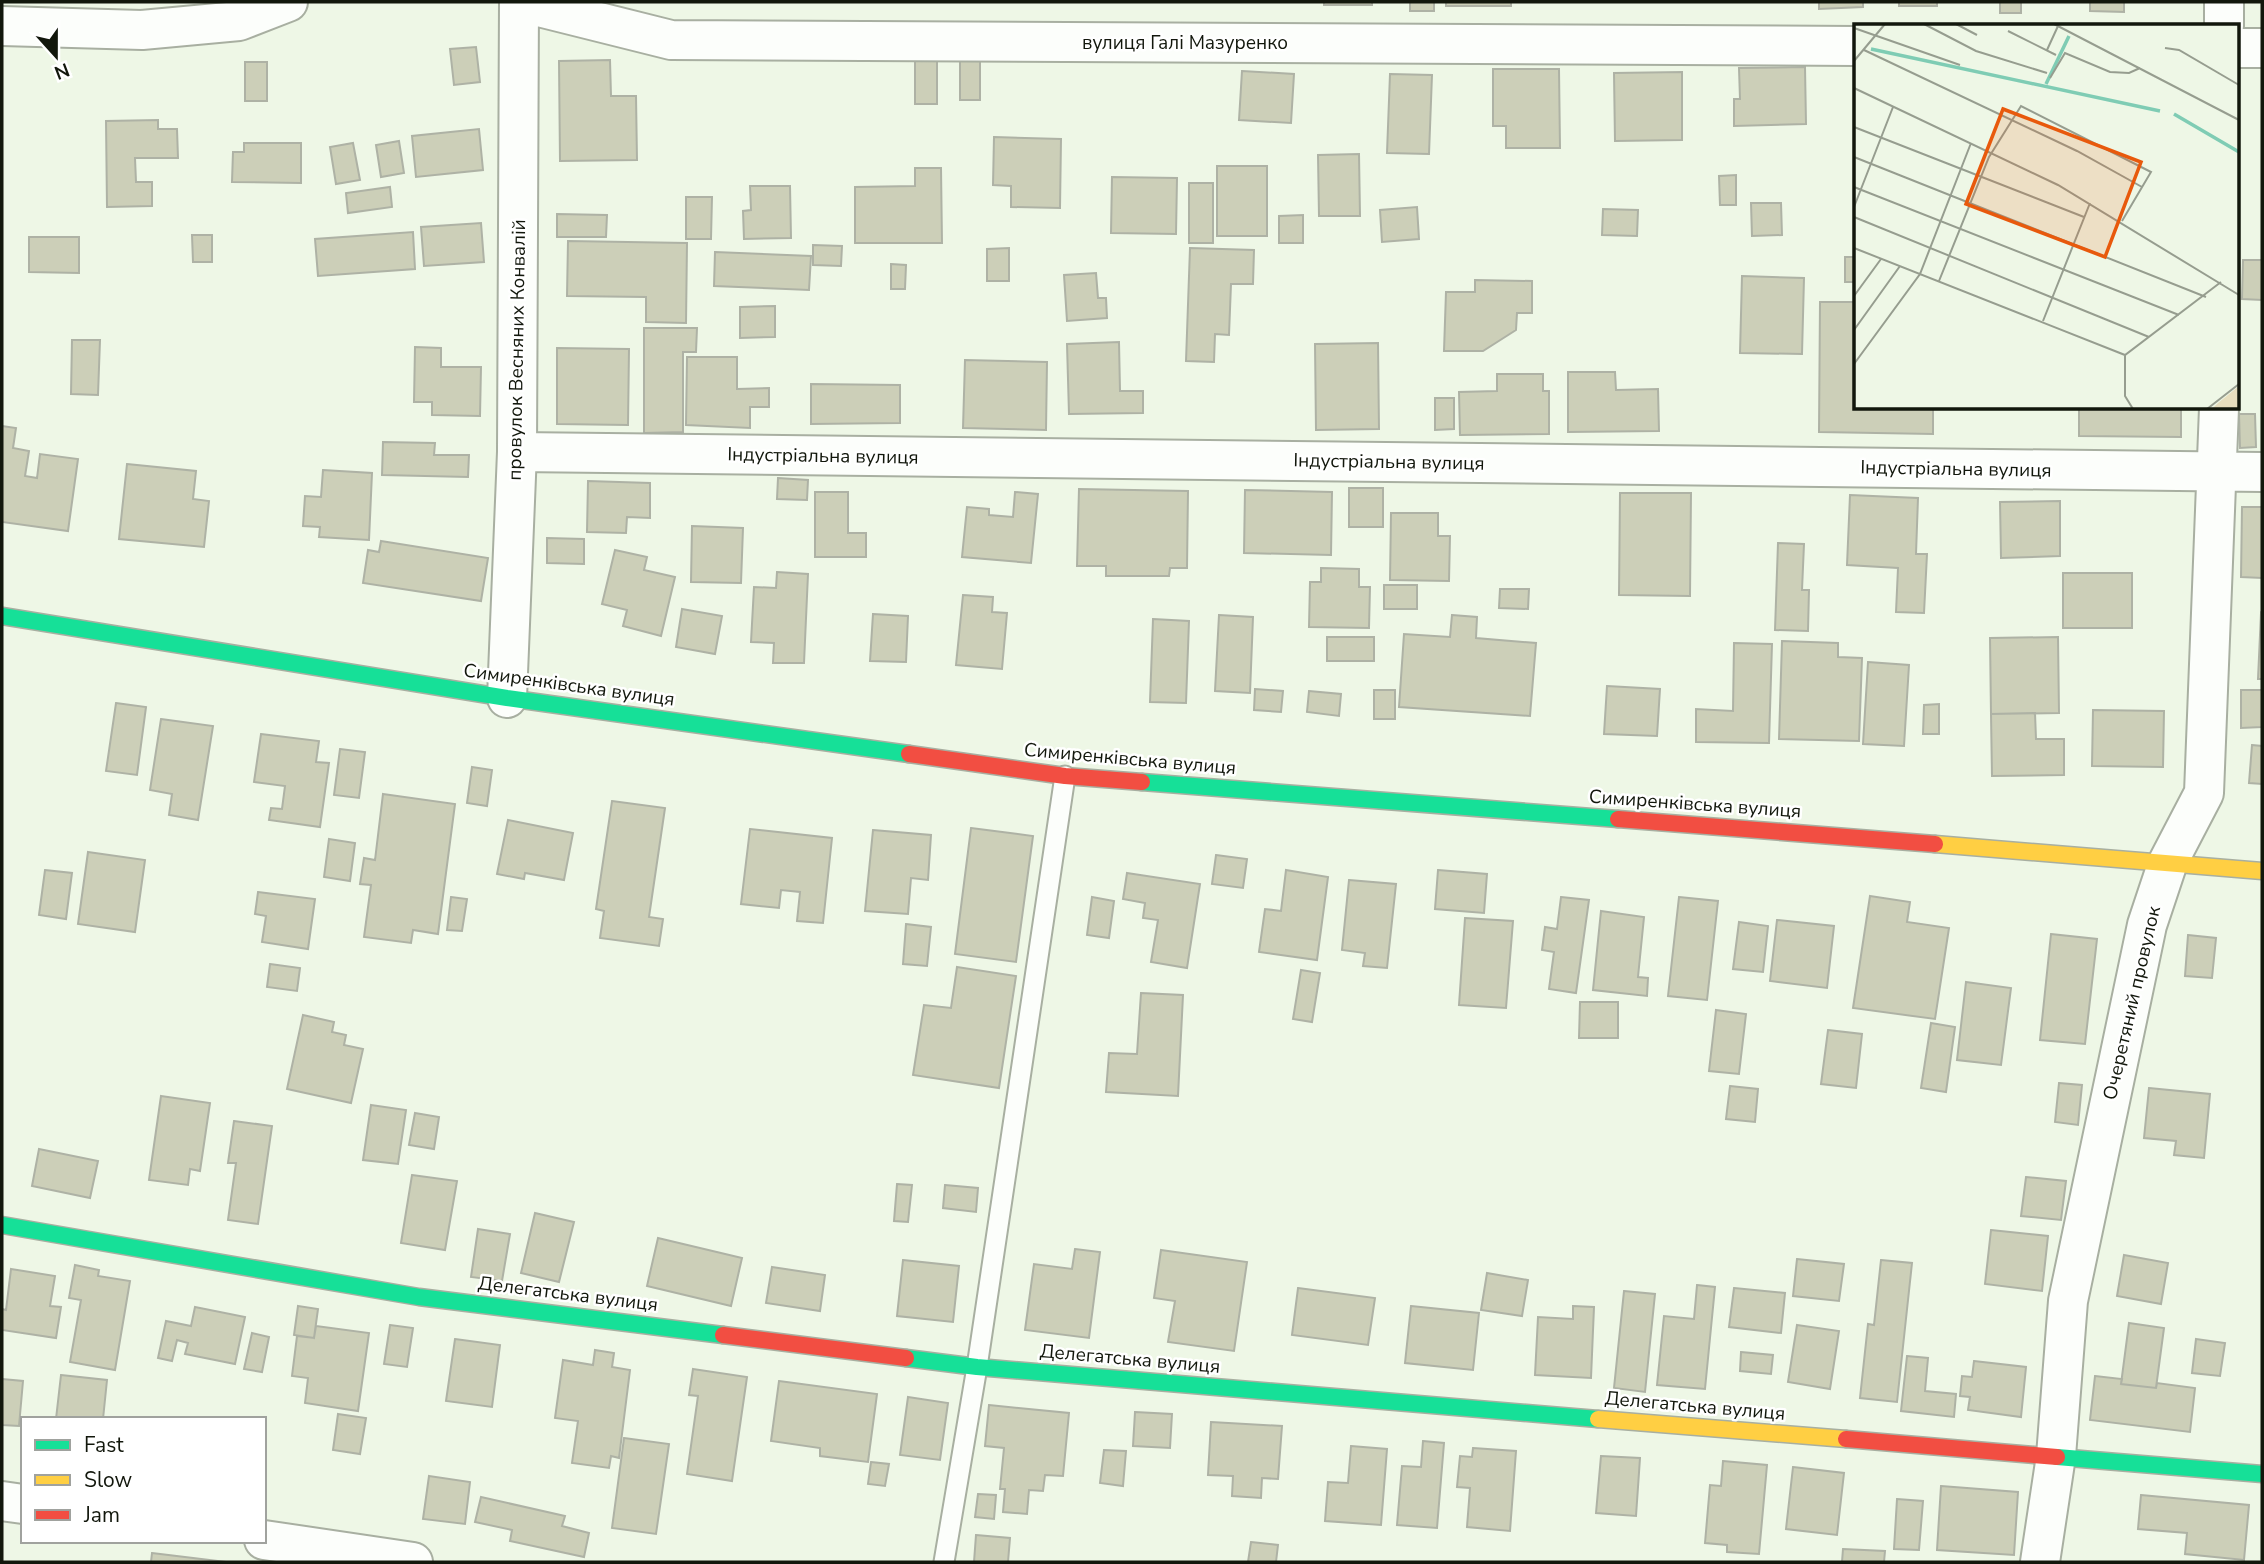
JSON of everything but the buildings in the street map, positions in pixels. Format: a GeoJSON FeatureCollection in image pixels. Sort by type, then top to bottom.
{"type":"FeatureCollection","features":[{"type":"Feature","properties":{"kind":"main road","name":"Симиренківська вулиця"},"geometry":{"type":"LineString","coordinates":[[2,616],[506,698],[1065,776],[2262,871]]}},
{"type":"Feature","properties":{"kind":"main road","name":"Делегатська вулиця"},"geometry":{"type":"LineString","coordinates":[[2,1225],[419,1297],[977,1367],[2262,1474]]}},
{"type":"Feature","properties":{"kind":"street"},"geometry":{"type":"LineString","coordinates":[[2,26],[142,30],[239,21],[288,2]]}},
{"type":"Feature","properties":{"kind":"street","name":"вулиця Галі Мазуренко"},"geometry":{"type":"LineString","coordinates":[[519,2],[671,40],[1854,46]]}},
{"type":"Feature","properties":{"kind":"street","name":"провулок Весняних Конвалій"},"geometry":{"type":"LineString","coordinates":[[506,698],[517,452],[519,2]]}},
{"type":"Feature","properties":{"kind":"street"},"geometry":{"type":"LineString","coordinates":[[2224,2],[2224,24]]}},
{"type":"Feature","properties":{"kind":"street"},"geometry":{"type":"LineString","coordinates":[[2240,48],[2262,48]]}},
{"type":"Feature","properties":{"kind":"street","name":"Очеретяний провулок"},"geometry":{"type":"LineString","coordinates":[[2040,1562],[2056,1457],[2068,1301],[2147,925],[2168,862],[2204,793],[2218,472],[2218,410]]}},
{"type":"Feature","properties":{"kind":"street","name":"Індустріальна вулиця"},"geometry":{"type":"LineString","coordinates":[[517,452],[2262,472]]}},
{"type":"Feature","properties":{"kind":"street"},"geometry":{"type":"LineString","coordinates":[[2,1501],[21,1504]]}},
{"type":"Feature","properties":{"kind":"street"},"geometry":{"type":"LineString","coordinates":[[266,1540],[413,1562]]}},
{"type":"Feature","properties":{"kind":"lane"},"geometry":{"type":"LineString","coordinates":[[944,1562],[977,1367],[1065,776]]}},
{"type":"Feature","properties":{"kind":"traffic: fast"},"geometry":{"type":"LineString","coordinates":[[2,616],[507,698],[909,754]]}},
{"type":"Feature","properties":{"kind":"traffic: fast"},"geometry":{"type":"LineString","coordinates":[[1142,782],[1618,819]]}},
{"type":"Feature","properties":{"kind":"traffic: fast"},"geometry":{"type":"LineString","coordinates":[[2,1225],[419,1297],[723,1335]]}},
{"type":"Feature","properties":{"kind":"traffic: fast"},"geometry":{"type":"LineString","coordinates":[[906,1358],[977,1367],[1598,1419]]}},
{"type":"Feature","properties":{"kind":"traffic: fast"},"geometry":{"type":"LineString","coordinates":[[2057,1457],[2262,1474]]}},
{"type":"Feature","properties":{"kind":"traffic: slow"},"geometry":{"type":"LineString","coordinates":[[1935,844],[2262,871]]}},
{"type":"Feature","properties":{"kind":"traffic: slow"},"geometry":{"type":"LineString","coordinates":[[1598,1419],[1846,1439]]}},
{"type":"Feature","properties":{"kind":"traffic: jam"},"geometry":{"type":"LineString","coordinates":[[909,754],[1065,776],[1142,782]]}},
{"type":"Feature","properties":{"kind":"traffic: jam"},"geometry":{"type":"LineString","coordinates":[[1618,819],[1935,844]]}},
{"type":"Feature","properties":{"kind":"traffic: jam"},"geometry":{"type":"LineString","coordinates":[[723,1335],[906,1358]]}},
{"type":"Feature","properties":{"kind":"traffic: jam"},"geometry":{"type":"LineString","coordinates":[[1846,1439],[2057,1457]]}}]}
